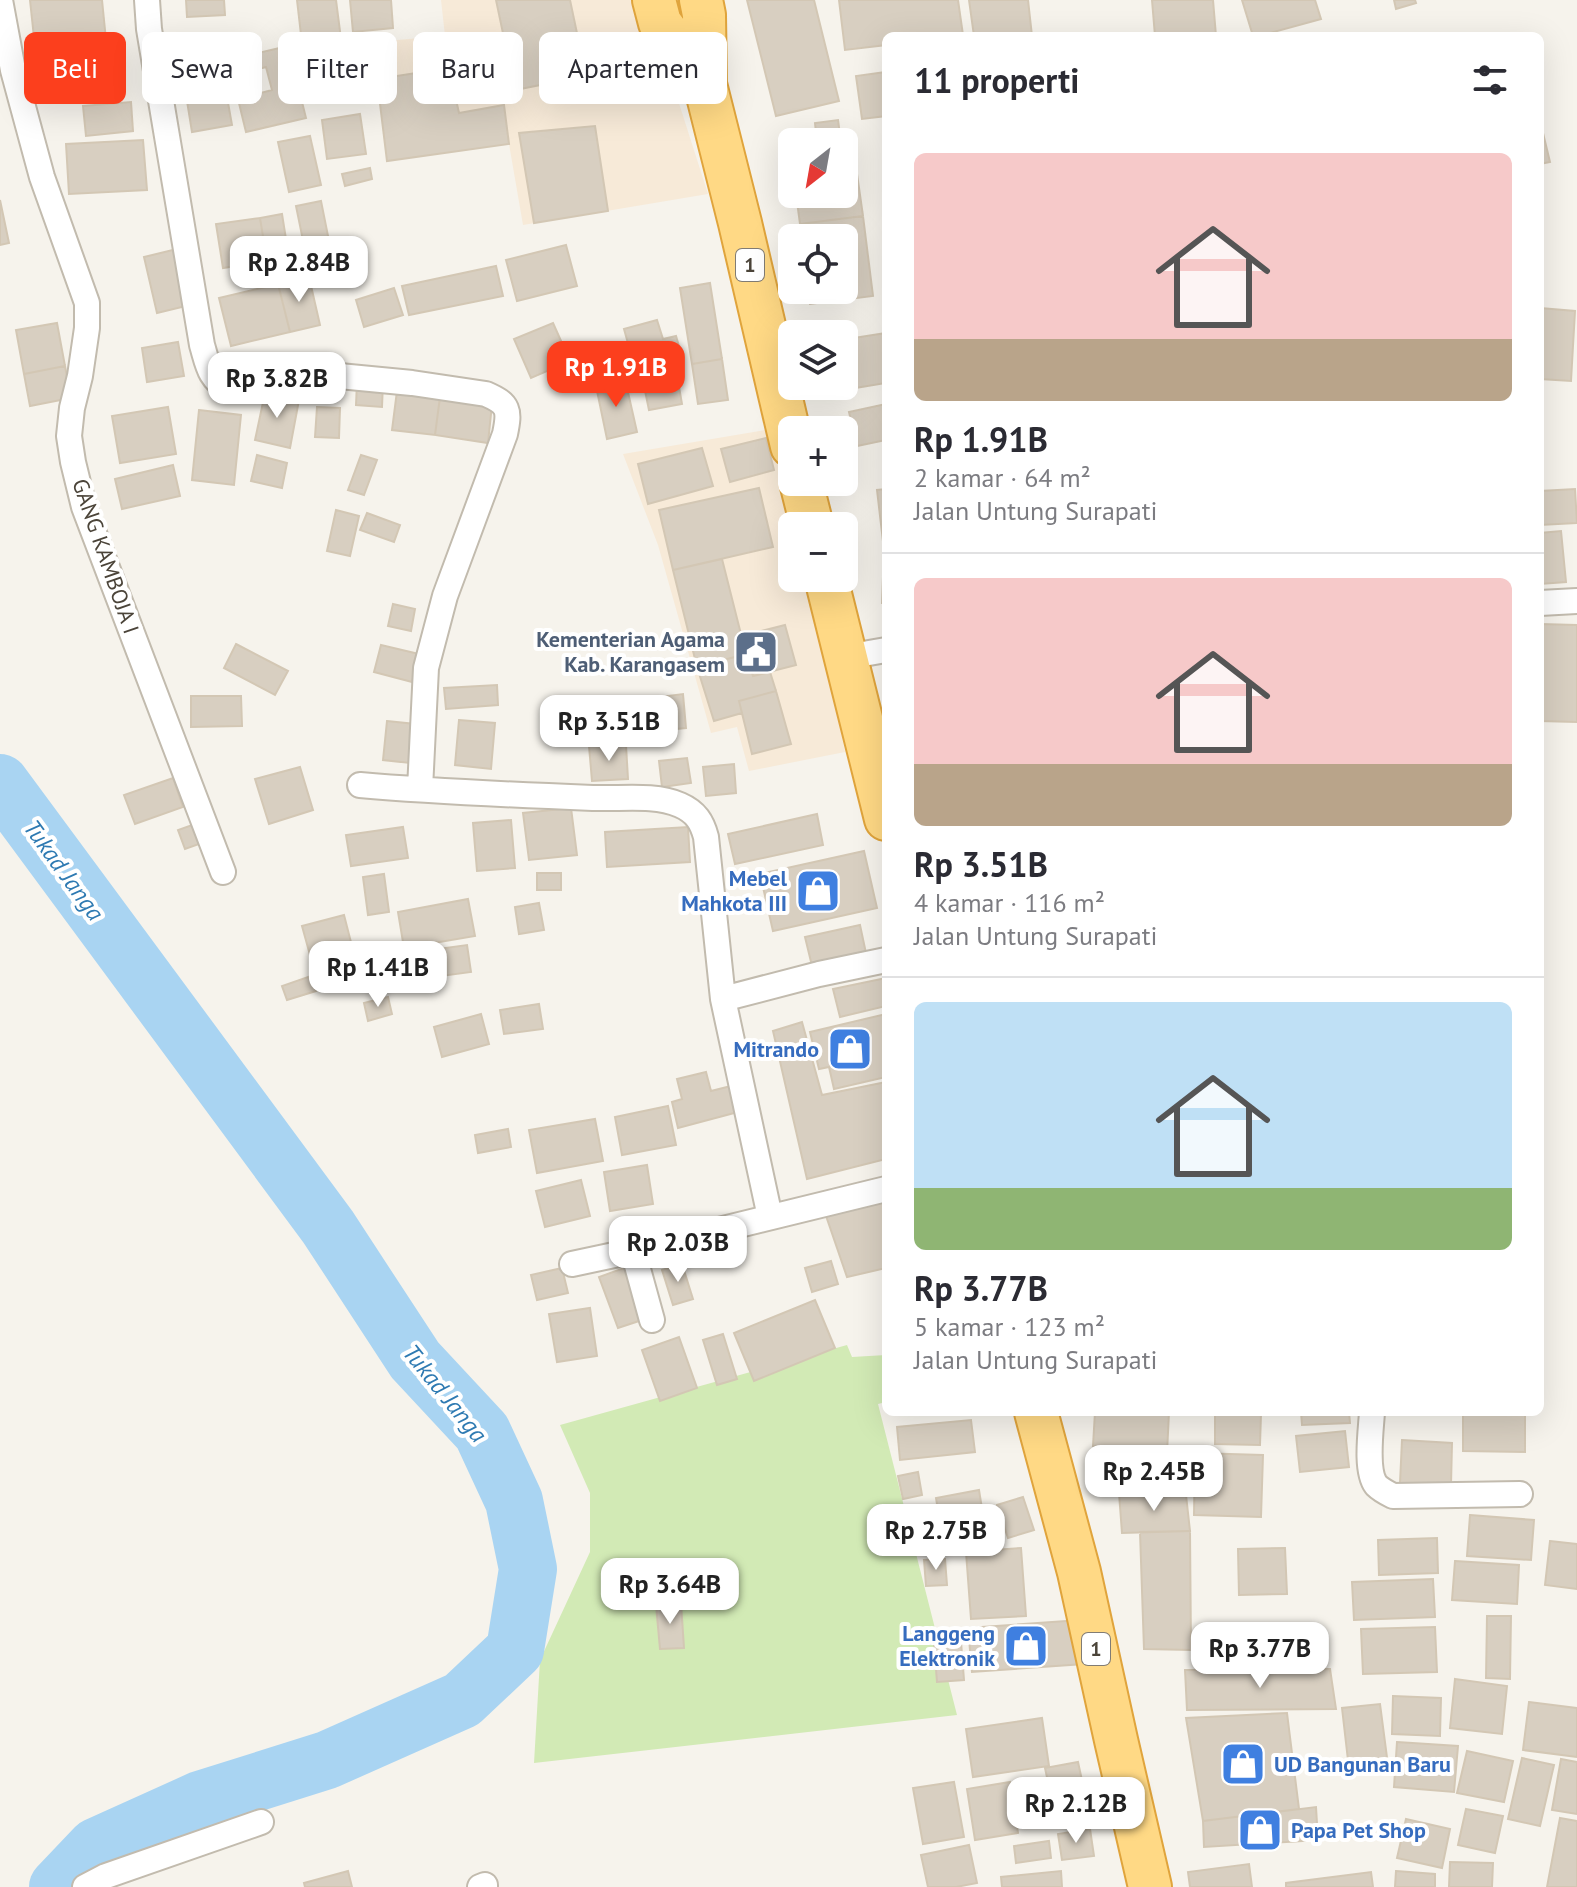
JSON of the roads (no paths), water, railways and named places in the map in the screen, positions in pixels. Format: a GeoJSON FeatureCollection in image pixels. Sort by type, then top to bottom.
{"type":"FeatureCollection","features":[{"type":"Feature","properties":{"kind":"highway","name":"1"},"geometry":{"type":"LineString","coordinates":[[654,0],[660,23],[667,32]]}},
{"type":"Feature","properties":{"kind":"highway","name":"1"},"geometry":{"type":"LineString","coordinates":[[701,0],[704,32]]}},
{"type":"Feature","properties":{"kind":"highway","name":"1"},"geometry":{"type":"LineString","coordinates":[[710,104],[785,416]]}},
{"type":"Feature","properties":{"kind":"highway"},"geometry":{"type":"LineString","coordinates":[[833,592],[866,653],[882,786]]}},
{"type":"Feature","properties":{"kind":"highway","name":"1"},"geometry":{"type":"LineString","coordinates":[[1037,1416],[1079,1572],[1150,1887]]}},
{"type":"Feature","properties":{"kind":"street","name":"GANG KAMBOJA I"},"geometry":{"type":"LineString","coordinates":[[0,0],[13,70],[42,177],[87,303],[87,328],[69,436],[84,507],[223,872]]}},
{"type":"Feature","properties":{"kind":"street"},"geometry":{"type":"LineString","coordinates":[[147,0],[149,29],[202,345],[217,383],[229,389],[329,375],[486,394],[501,400],[507,409],[505,434],[445,596],[426,668],[420,789]]}},
{"type":"Feature","properties":{"kind":"street"},"geometry":{"type":"LineString","coordinates":[[1544,603],[1577,601]]}},
{"type":"Feature","properties":{"kind":"street"},"geometry":{"type":"LineString","coordinates":[[360,785],[664,800],[682,806],[702,822],[723,999],[770,1217]]}},
{"type":"Feature","properties":{"kind":"street"},"geometry":{"type":"LineString","coordinates":[[723,999],[882,961]]}},
{"type":"Feature","properties":{"kind":"street"},"geometry":{"type":"LineString","coordinates":[[572,1264],[882,1190]]}},
{"type":"Feature","properties":{"kind":"street"},"geometry":{"type":"LineString","coordinates":[[633,1251],[652,1320]]}},
{"type":"Feature","properties":{"kind":"street"},"geometry":{"type":"LineString","coordinates":[[1372,1416],[1370,1468],[1374,1483],[1393,1496],[1520,1494]]}},
{"type":"Feature","properties":{"kind":"street"},"geometry":{"type":"LineString","coordinates":[[85,1887],[106,1876],[261,1822]]}},
{"type":"Feature","properties":{"kind":"waterway","name":"Tukad Janga"},"geometry":{"type":"LineString","coordinates":[[0,783],[328,1227],[415,1360],[482,1432],[514,1501],[528,1569],[515,1650],[462,1700],[327,1760],[200,1800],[96,1847],[58,1887]]}},
{"type":"Feature","properties":{"kind":"place","name":"Kementerian Agama Kab. Karangasem"},"geometry":{"type":"Point","coordinates":[756,652]}},
{"type":"Feature","properties":{"kind":"place","name":"Mebel Mahkota III"},"geometry":{"type":"Point","coordinates":[818,891]}},
{"type":"Feature","properties":{"kind":"place","name":"Mitrando"},"geometry":{"type":"Point","coordinates":[850,1049]}},
{"type":"Feature","properties":{"kind":"place","name":"Langgeng Elektronik"},"geometry":{"type":"Point","coordinates":[1026,1646]}},
{"type":"Feature","properties":{"kind":"place","name":"UD Bangunan Baru"},"geometry":{"type":"Point","coordinates":[1243,1764]}},
{"type":"Feature","properties":{"kind":"place","name":"Papa Pet Shop"},"geometry":{"type":"Point","coordinates":[1260,1830]}}]}
